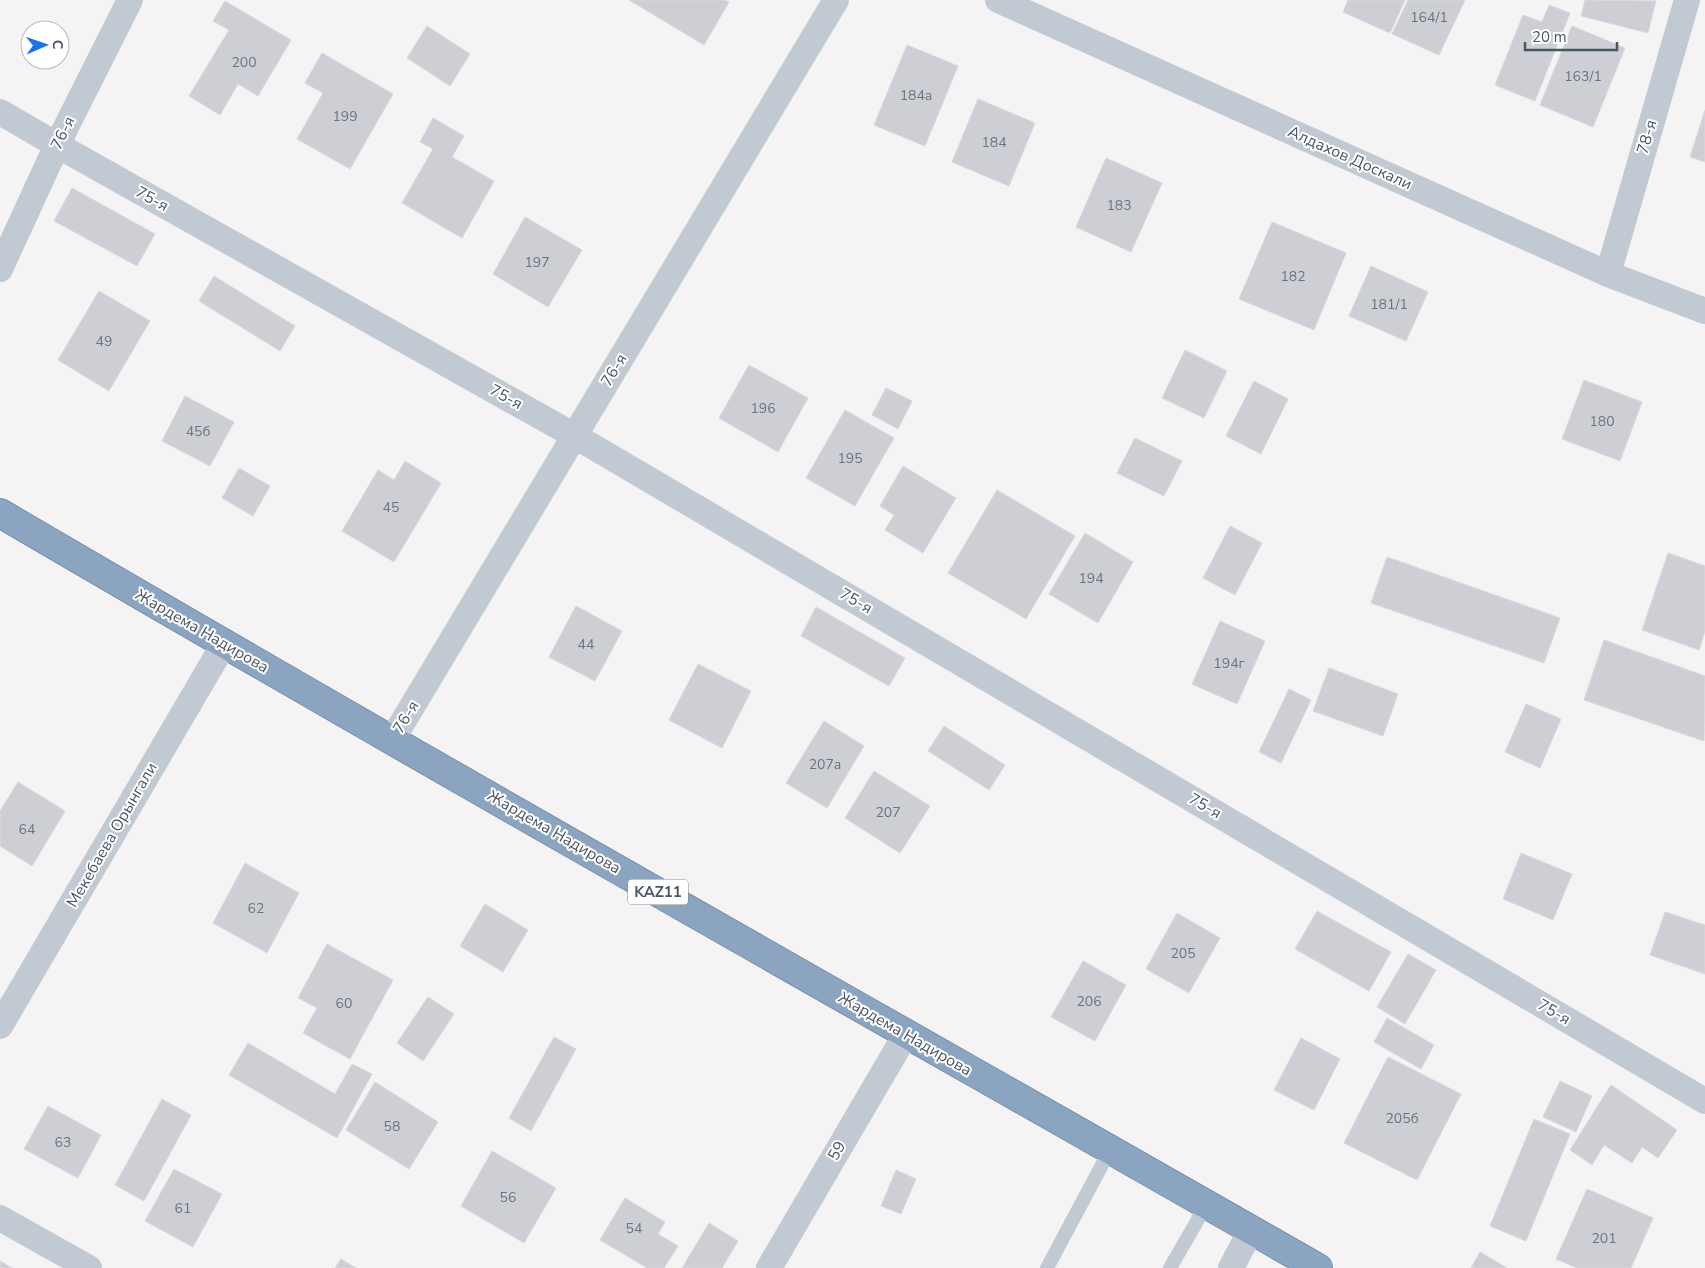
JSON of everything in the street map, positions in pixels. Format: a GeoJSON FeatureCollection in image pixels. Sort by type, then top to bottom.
{"type":"FeatureCollection","features":[{"type":"Feature","properties":{"kind":"highway","name":"Жардема Надирова"},"geometry":{"type":"LineString","coordinates":[[0,512],[224,644],[1318,1268]]}},
{"type":"Feature","properties":{"kind":"street","name":"76-я"},"geometry":{"type":"LineString","coordinates":[[0,269],[57,146],[130,0]]}},
{"type":"Feature","properties":{"kind":"street","name":"76-я"},"geometry":{"type":"LineString","coordinates":[[392,740],[836,0]]}},
{"type":"Feature","properties":{"kind":"street","name":"Алдахов Доскали"},"geometry":{"type":"LineString","coordinates":[[998,0],[1608,274],[1705,311]]}},
{"type":"Feature","properties":{"kind":"street","name":"78-я"},"geometry":{"type":"LineString","coordinates":[[1608,274],[1687,0]]}},
{"type":"Feature","properties":{"kind":"street","name":"75-я"},"geometry":{"type":"LineString","coordinates":[[0,112],[57,146],[575,436],[1705,1101]]}},
{"type":"Feature","properties":{"kind":"street","name":"Мекебаева Орынгали"},"geometry":{"type":"LineString","coordinates":[[0,1026],[224,644]]}},
{"type":"Feature","properties":{"kind":"street","name":"59"},"geometry":{"type":"LineString","coordinates":[[769,1268],[906,1034]]}},
{"type":"Feature","properties":{"kind":"street"},"geometry":{"type":"LineString","coordinates":[[0,1218],[89,1268]]}},
{"type":"Feature","properties":{"kind":"street"},"geometry":{"type":"LineString","coordinates":[[1231,1268],[1251,1230]]}},
{"type":"Feature","properties":{"kind":"lane"},"geometry":{"type":"LineString","coordinates":[[1047,1268],[1110,1150]]}},
{"type":"Feature","properties":{"kind":"lane"},"geometry":{"type":"LineString","coordinates":[[1170,1268],[1207,1204]]}},
{"type":"Feature","properties":{"kind":"building"},"geometry":{"type":"Polygon","coordinates":[[[629,0],[725,0],[729,2],[704,45],[629,0]]]}},
{"type":"Feature","properties":{"kind":"building"},"geometry":{"type":"Polygon","coordinates":[[[1348,0],[1405,0],[1390,33],[1343,12],[1348,0]]]}},
{"type":"Feature","properties":{"kind":"building"},"geometry":{"type":"Polygon","coordinates":[[[1408,0],[1465,0],[1439,55],[1392,34],[1408,0]]]}},
{"type":"Feature","properties":{"kind":"building"},"geometry":{"type":"Polygon","coordinates":[[[1585,0],[1656,1],[1648,33],[1581,16],[1585,0]]]}},
{"type":"Feature","properties":{"kind":"building"},"geometry":{"type":"Polygon","coordinates":[[[225,1],[291,40],[258,96],[238,84],[220,115],[189,96],[229,30],[213,21],[225,1]]]}},
{"type":"Feature","properties":{"kind":"building"},"geometry":{"type":"Polygon","coordinates":[[[1549,5],[1570,13],[1535,101],[1495,85],[1523,15],[1542,22],[1549,5]]]}},
{"type":"Feature","properties":{"kind":"building"},"geometry":{"type":"Polygon","coordinates":[[[427,26],[470,54],[450,86],[407,58],[427,26]]]}},
{"type":"Feature","properties":{"kind":"building"},"geometry":{"type":"Polygon","coordinates":[[[1572,26],[1625,48],[1593,127],[1540,105],[1572,26]]]}},
{"type":"Feature","properties":{"kind":"building"},"geometry":{"type":"Polygon","coordinates":[[[907,45],[958,66],[925,146],[874,125],[907,45]]]}},
{"type":"Feature","properties":{"kind":"building"},"geometry":{"type":"Polygon","coordinates":[[[322,53],[393,94],[350,169],[297,139],[323,93],[305,83],[322,53]]]}},
{"type":"Feature","properties":{"kind":"building"},"geometry":{"type":"Polygon","coordinates":[[[978,99],[1035,123],[1009,186],[952,162],[978,99]]]}},
{"type":"Feature","properties":{"kind":"building"},"geometry":{"type":"Polygon","coordinates":[[[1705,110],[1705,162],[1690,157],[1705,110]]]}},
{"type":"Feature","properties":{"kind":"building"},"geometry":{"type":"Polygon","coordinates":[[[433,118],[464,136],[452,157],[494,181],[462,238],[402,203],[433,149],[420,142],[433,118]]]}},
{"type":"Feature","properties":{"kind":"building"},"geometry":{"type":"Polygon","coordinates":[[[1106,158],[1162,183],[1131,252],[1076,227],[1106,158]]]}},
{"type":"Feature","properties":{"kind":"building"},"geometry":{"type":"Polygon","coordinates":[[[72,188],[155,234],[137,266],[54,221],[72,188]]]}},
{"type":"Feature","properties":{"kind":"building"},"geometry":{"type":"Polygon","coordinates":[[[525,217],[582,250],[548,307],[493,274],[525,217]]]}},
{"type":"Feature","properties":{"kind":"building"},"geometry":{"type":"Polygon","coordinates":[[[1272,222],[1346,253],[1314,330],[1239,299],[1272,222]]]}},
{"type":"Feature","properties":{"kind":"building"},"geometry":{"type":"Polygon","coordinates":[[[1371,266],[1428,292],[1406,341],[1349,316],[1371,266]]]}},
{"type":"Feature","properties":{"kind":"building"},"geometry":{"type":"Polygon","coordinates":[[[214,276],[295,326],[280,351],[199,301],[214,276]]]}},
{"type":"Feature","properties":{"kind":"building"},"geometry":{"type":"Polygon","coordinates":[[[99,291],[150,321],[109,391],[58,360],[99,291]]]}},
{"type":"Feature","properties":{"kind":"building"},"geometry":{"type":"Polygon","coordinates":[[[1185,350],[1227,371],[1204,418],[1162,398],[1185,350]]]}},
{"type":"Feature","properties":{"kind":"building"},"geometry":{"type":"Polygon","coordinates":[[[749,365],[808,398],[778,452],[719,418],[749,365]]]}},
{"type":"Feature","properties":{"kind":"building"},"geometry":{"type":"Polygon","coordinates":[[[1584,380],[1642,402],[1620,461],[1562,439],[1584,380]]]}},
{"type":"Feature","properties":{"kind":"building"},"geometry":{"type":"Polygon","coordinates":[[[1254,381],[1288,399],[1261,454],[1226,436],[1254,381]]]}},
{"type":"Feature","properties":{"kind":"building"},"geometry":{"type":"Polygon","coordinates":[[[886,388],[912,401],[898,429],[872,415],[886,388]]]}},
{"type":"Feature","properties":{"kind":"building"},"geometry":{"type":"Polygon","coordinates":[[[185,396],[234,422],[210,466],[162,441],[185,396]]]}},
{"type":"Feature","properties":{"kind":"building"},"geometry":{"type":"Polygon","coordinates":[[[845,410],[894,438],[855,506],[806,478],[845,410]]]}},
{"type":"Feature","properties":{"kind":"building"},"geometry":{"type":"Polygon","coordinates":[[[1135,438],[1182,461],[1164,496],[1117,473],[1135,438]]]}},
{"type":"Feature","properties":{"kind":"building"},"geometry":{"type":"Polygon","coordinates":[[[405,461],[441,483],[394,562],[342,531],[378,470],[394,480],[405,461]]]}},
{"type":"Feature","properties":{"kind":"building"},"geometry":{"type":"Polygon","coordinates":[[[903,466],[956,498],[923,553],[885,530],[894,515],[880,506],[903,466]]]}},
{"type":"Feature","properties":{"kind":"building"},"geometry":{"type":"Polygon","coordinates":[[[239,468],[270,486],[253,516],[222,498],[239,468]]]}},
{"type":"Feature","properties":{"kind":"building"},"geometry":{"type":"Polygon","coordinates":[[[997,490],[1075,536],[1026,619],[948,573],[997,490]]]}},
{"type":"Feature","properties":{"kind":"building"},"geometry":{"type":"Polygon","coordinates":[[[1230,526],[1262,543],[1235,595],[1203,578],[1230,526]]]}},
{"type":"Feature","properties":{"kind":"building"},"geometry":{"type":"Polygon","coordinates":[[[1085,533],[1133,562],[1098,623],[1049,594],[1085,533]]]}},
{"type":"Feature","properties":{"kind":"building"},"geometry":{"type":"Polygon","coordinates":[[[1668,553],[1705,566],[1705,631],[1699,650],[1642,630],[1668,553]]]}},
{"type":"Feature","properties":{"kind":"building"},"geometry":{"type":"Polygon","coordinates":[[[1387,557],[1560,618],[1544,663],[1371,603],[1387,557]]]}},
{"type":"Feature","properties":{"kind":"building"},"geometry":{"type":"Polygon","coordinates":[[[576,606],[622,631],[595,681],[549,657],[576,606]]]}},
{"type":"Feature","properties":{"kind":"building"},"geometry":{"type":"Polygon","coordinates":[[[816,607],[905,658],[889,686],[801,636],[816,607]]]}},
{"type":"Feature","properties":{"kind":"building"},"geometry":{"type":"Polygon","coordinates":[[[1220,621],[1265,641],[1237,704],[1192,684],[1220,621]]]}},
{"type":"Feature","properties":{"kind":"building"},"geometry":{"type":"Polygon","coordinates":[[[1604,640],[1705,676],[1704,741],[1584,700],[1604,640]]]}},
{"type":"Feature","properties":{"kind":"building"},"geometry":{"type":"Polygon","coordinates":[[[698,664],[751,691],[722,748],[669,720],[698,664]]]}},
{"type":"Feature","properties":{"kind":"building"},"geometry":{"type":"Polygon","coordinates":[[[1329,668],[1398,694],[1383,736],[1313,711],[1329,668]]]}},
{"type":"Feature","properties":{"kind":"building"},"geometry":{"type":"Polygon","coordinates":[[[1289,689],[1311,700],[1281,763],[1259,752],[1289,689]]]}},
{"type":"Feature","properties":{"kind":"building"},"geometry":{"type":"Polygon","coordinates":[[[1526,704],[1561,719],[1540,768],[1505,752],[1526,704]]]}},
{"type":"Feature","properties":{"kind":"building"},"geometry":{"type":"Polygon","coordinates":[[[824,721],[864,746],[827,808],[786,783],[824,721]]]}},
{"type":"Feature","properties":{"kind":"building"},"geometry":{"type":"Polygon","coordinates":[[[944,726],[1005,765],[989,790],[928,751],[944,726]]]}},
{"type":"Feature","properties":{"kind":"building"},"geometry":{"type":"Polygon","coordinates":[[[874,771],[930,806],[900,853],[845,818],[874,771]]]}},
{"type":"Feature","properties":{"kind":"building"},"geometry":{"type":"Polygon","coordinates":[[[18,782],[65,811],[32,866],[0,846],[0,811],[18,782]]]}},
{"type":"Feature","properties":{"kind":"building"},"geometry":{"type":"Polygon","coordinates":[[[1521,853],[1572,874],[1553,920],[1503,899],[1521,853]]]}},
{"type":"Feature","properties":{"kind":"building"},"geometry":{"type":"Polygon","coordinates":[[[245,863],[299,893],[267,953],[213,923],[245,863]]]}},
{"type":"Feature","properties":{"kind":"building"},"geometry":{"type":"Polygon","coordinates":[[[485,904],[528,930],[503,972],[460,946],[485,904]]]}},
{"type":"Feature","properties":{"kind":"building"},"geometry":{"type":"Polygon","coordinates":[[[1317,911],[1391,952],[1369,991],[1295,949],[1317,911]]]}},
{"type":"Feature","properties":{"kind":"building"},"geometry":{"type":"Polygon","coordinates":[[[1665,912],[1705,925],[1705,974],[1650,955],[1665,912]]]}},
{"type":"Feature","properties":{"kind":"building"},"geometry":{"type":"Polygon","coordinates":[[[1177,913],[1220,938],[1189,993],[1146,969],[1177,913]]]}},
{"type":"Feature","properties":{"kind":"building"},"geometry":{"type":"Polygon","coordinates":[[[327,944],[393,980],[350,1059],[303,1033],[317,1008],[298,998],[327,944]]]}},
{"type":"Feature","properties":{"kind":"building"},"geometry":{"type":"Polygon","coordinates":[[[1408,954],[1436,970],[1405,1024],[1377,1007],[1408,954]]]}},
{"type":"Feature","properties":{"kind":"building"},"geometry":{"type":"Polygon","coordinates":[[[1083,961],[1126,985],[1095,1041],[1051,1017],[1083,961]]]}},
{"type":"Feature","properties":{"kind":"building"},"geometry":{"type":"Polygon","coordinates":[[[428,997],[454,1014],[423,1061],[397,1043],[428,997]]]}},
{"type":"Feature","properties":{"kind":"building"},"geometry":{"type":"Polygon","coordinates":[[[1387,1018],[1434,1045],[1421,1069],[1374,1042],[1387,1018]]]}},
{"type":"Feature","properties":{"kind":"building"},"geometry":{"type":"Polygon","coordinates":[[[554,1037],[576,1049],[531,1131],[509,1118],[554,1037]]]}},
{"type":"Feature","properties":{"kind":"building"},"geometry":{"type":"Polygon","coordinates":[[[1301,1038],[1340,1059],[1314,1110],[1274,1090],[1301,1038]]]}},
{"type":"Feature","properties":{"kind":"building"},"geometry":{"type":"Polygon","coordinates":[[[248,1043],[335,1094],[352,1064],[372,1074],[337,1138],[229,1075],[248,1043]]]}},
{"type":"Feature","properties":{"kind":"building"},"geometry":{"type":"Polygon","coordinates":[[[1388,1057],[1461,1094],[1417,1180],[1344,1143],[1388,1057]]]}},
{"type":"Feature","properties":{"kind":"building"},"geometry":{"type":"Polygon","coordinates":[[[1560,1081],[1592,1096],[1576,1132],[1543,1117],[1560,1081]]]}},
{"type":"Feature","properties":{"kind":"building"},"geometry":{"type":"Polygon","coordinates":[[[375,1082],[438,1122],[409,1169],[346,1130],[375,1082]]]}},
{"type":"Feature","properties":{"kind":"building"},"geometry":{"type":"Polygon","coordinates":[[[1611,1085],[1677,1130],[1658,1158],[1642,1147],[1632,1163],[1604,1145],[1592,1165],[1570,1150],[1611,1085]]]}},
{"type":"Feature","properties":{"kind":"building"},"geometry":{"type":"Polygon","coordinates":[[[162,1099],[191,1115],[144,1201],[115,1185],[162,1099]]]}},
{"type":"Feature","properties":{"kind":"building"},"geometry":{"type":"Polygon","coordinates":[[[48,1106],[101,1135],[78,1178],[24,1149],[48,1106]]]}},
{"type":"Feature","properties":{"kind":"building"},"geometry":{"type":"Polygon","coordinates":[[[1534,1119],[1570,1134],[1526,1241],[1490,1226],[1534,1119]]]}},
{"type":"Feature","properties":{"kind":"building"},"geometry":{"type":"Polygon","coordinates":[[[492,1151],[556,1188],[524,1243],[461,1206],[492,1151]]]}},
{"type":"Feature","properties":{"kind":"building"},"geometry":{"type":"Polygon","coordinates":[[[174,1169],[222,1194],[193,1247],[145,1221],[174,1169]]]}},
{"type":"Feature","properties":{"kind":"building"},"geometry":{"type":"Polygon","coordinates":[[[896,1170],[916,1179],[901,1214],[881,1206],[896,1170]]]}},
{"type":"Feature","properties":{"kind":"building"},"geometry":{"type":"Polygon","coordinates":[[[1587,1189],[1653,1218],[1631,1268],[1577,1268],[1556,1259],[1587,1189]]]}},
{"type":"Feature","properties":{"kind":"building"},"geometry":{"type":"Polygon","coordinates":[[[625,1198],[665,1222],[658,1234],[678,1246],[664,1268],[647,1268],[600,1240],[625,1198]]]}},
{"type":"Feature","properties":{"kind":"building"},"geometry":{"type":"Polygon","coordinates":[[[709,1223],[738,1241],[722,1268],[682,1268],[709,1223]]]}},
{"type":"Feature","properties":{"kind":"building"},"geometry":{"type":"Polygon","coordinates":[[[1480,1252],[1507,1268],[1471,1268],[1480,1252]]]}},
{"type":"Feature","properties":{"kind":"building"},"geometry":{"type":"Polygon","coordinates":[[[341,1259],[356,1268],[335,1268],[341,1259]]]}},
{"type":"Feature","properties":{"kind":"building"},"geometry":{"type":"Polygon","coordinates":[[[0,1261],[12,1268],[0,1268],[0,1261]]]}}]}
